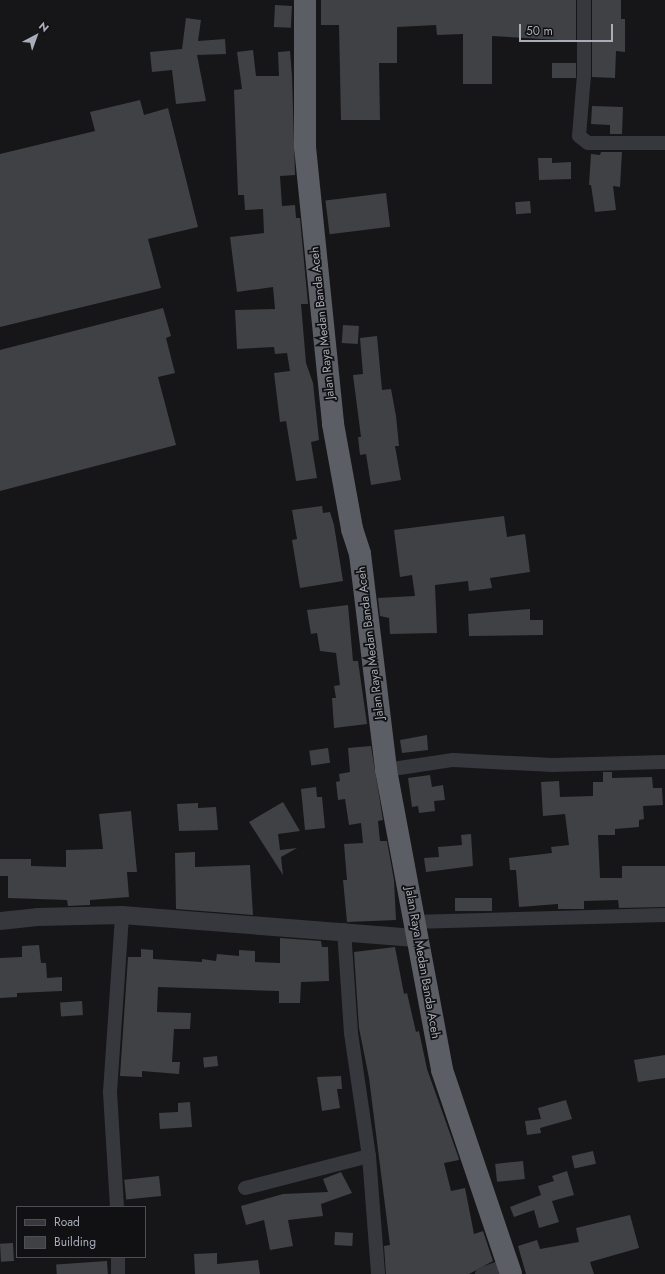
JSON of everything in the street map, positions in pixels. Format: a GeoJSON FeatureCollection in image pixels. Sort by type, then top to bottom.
{"type":"FeatureCollection","features":[{"type":"Feature","properties":{"kind":"highway","name":"Jalan Raya Medan Banda Aceh"},"geometry":{"type":"LineString","coordinates":[[305,0],[305,147],[333,424],[352,530],[360,554],[386,770],[414,930],[442,1070],[509,1269]]}},
{"type":"Feature","properties":{"kind":"street"},"geometry":{"type":"LineString","coordinates":[[584,0],[584,75],[579,136],[588,143],[665,143]]}},
{"type":"Feature","properties":{"kind":"street"},"geometry":{"type":"LineString","coordinates":[[386,770],[453,760],[553,765],[665,762]]}},
{"type":"Feature","properties":{"kind":"street"},"geometry":{"type":"LineString","coordinates":[[0,921],[37,917],[122,915],[344,930],[414,930],[665,915]]}},
{"type":"Feature","properties":{"kind":"street"},"geometry":{"type":"LineString","coordinates":[[117,1206],[110,1092],[122,915]]}},
{"type":"Feature","properties":{"kind":"street"},"geometry":{"type":"LineString","coordinates":[[344,930],[351,1033],[369,1156],[378,1274]]}},
{"type":"Feature","properties":{"kind":"street"},"geometry":{"type":"LineString","coordinates":[[245,1188],[369,1156]]}},
{"type":"Feature","properties":{"kind":"street"},"geometry":{"type":"LineString","coordinates":[[118,1258],[118,1274]]}},
{"type":"Feature","properties":{"kind":"street"},"geometry":{"type":"LineString","coordinates":[[482,1274],[509,1269]]}},
{"type":"Feature","properties":{"kind":"building"},"geometry":{"type":"Polygon","coordinates":[[[321,0],[576,0],[576,41],[492,36],[492,84],[463,84],[463,34],[437,35],[436,25],[397,27],[397,63],[379,63],[380,120],[341,120],[339,25],[321,25],[321,0]]]}},
{"type":"Feature","properties":{"kind":"building"},"geometry":{"type":"Polygon","coordinates":[[[592,0],[621,0],[621,19],[625,19],[625,52],[616,51],[615,78],[592,77],[592,0]]]}},
{"type":"Feature","properties":{"kind":"building"},"geometry":{"type":"Polygon","coordinates":[[[275,5],[292,6],[291,28],[274,27],[275,5]]]}},
{"type":"Feature","properties":{"kind":"building"},"geometry":{"type":"Polygon","coordinates":[[[186,18],[201,20],[198,41],[225,39],[226,54],[197,55],[206,101],[176,104],[172,70],[152,72],[150,52],[182,49],[186,18]]]}},
{"type":"Feature","properties":{"kind":"building"},"geometry":{"type":"Polygon","coordinates":[[[253,50],[256,76],[279,76],[278,52],[290,51],[295,175],[280,176],[282,206],[295,205],[296,218],[300,218],[308,304],[301,304],[306,363],[313,383],[319,440],[311,442],[317,478],[296,481],[286,421],[280,422],[274,373],[290,371],[287,353],[275,354],[274,347],[237,349],[235,310],[275,309],[273,287],[237,292],[230,237],[264,233],[263,209],[245,210],[244,195],[238,195],[234,90],[242,89],[237,52],[253,50]]]}},
{"type":"Feature","properties":{"kind":"building"},"geometry":{"type":"Polygon","coordinates":[[[552,63],[576,63],[576,78],[552,78],[552,63]]]}},
{"type":"Feature","properties":{"kind":"building"},"geometry":{"type":"Polygon","coordinates":[[[140,100],[144,115],[168,108],[198,227],[148,239],[161,288],[0,327],[0,154],[95,131],[90,112],[140,100]]]}},
{"type":"Feature","properties":{"kind":"building"},"geometry":{"type":"Polygon","coordinates":[[[592,106],[623,107],[622,134],[610,134],[610,125],[591,124],[592,106]]]}},
{"type":"Feature","properties":{"kind":"building"},"geometry":{"type":"Polygon","coordinates":[[[601,152],[622,152],[620,187],[613,186],[616,210],[595,212],[591,185],[589,185],[591,154],[600,155],[601,152]]]}},
{"type":"Feature","properties":{"kind":"building"},"geometry":{"type":"Polygon","coordinates":[[[538,158],[552,158],[552,163],[571,162],[571,179],[539,180],[538,158]]]}},
{"type":"Feature","properties":{"kind":"building"},"geometry":{"type":"Polygon","coordinates":[[[386,193],[390,227],[330,234],[325,200],[386,193]]]}},
{"type":"Feature","properties":{"kind":"building"},"geometry":{"type":"Polygon","coordinates":[[[530,201],[531,213],[516,214],[515,202],[530,201]]]}},
{"type":"Feature","properties":{"kind":"building"},"geometry":{"type":"Polygon","coordinates":[[[163,308],[171,336],[166,338],[175,373],[158,377],[176,445],[0,491],[0,350],[163,308]]]}},
{"type":"Feature","properties":{"kind":"building"},"geometry":{"type":"Polygon","coordinates":[[[343,325],[359,326],[358,344],[342,343],[343,325]]]}},
{"type":"Feature","properties":{"kind":"building"},"geometry":{"type":"Polygon","coordinates":[[[377,336],[382,390],[391,389],[396,416],[399,446],[395,446],[401,480],[371,485],[366,454],[360,455],[358,437],[361,437],[353,375],[363,374],[360,338],[377,336]]]}},
{"type":"Feature","properties":{"kind":"building"},"geometry":{"type":"Polygon","coordinates":[[[322,506],[323,513],[330,512],[334,525],[343,581],[300,588],[292,540],[297,539],[292,510],[322,506]]]}},
{"type":"Feature","properties":{"kind":"building"},"geometry":{"type":"Polygon","coordinates":[[[504,516],[507,537],[525,534],[530,572],[490,578],[492,588],[469,591],[468,581],[435,585],[437,633],[390,634],[389,618],[380,616],[378,598],[415,596],[412,575],[400,577],[394,530],[504,516]]]}},
{"type":"Feature","properties":{"kind":"building"},"geometry":{"type":"Polygon","coordinates":[[[348,605],[353,661],[358,661],[367,724],[334,728],[332,698],[336,698],[334,686],[340,685],[336,653],[320,651],[317,633],[311,634],[307,610],[348,605]]]}},
{"type":"Feature","properties":{"kind":"building"},"geometry":{"type":"Polygon","coordinates":[[[530,609],[530,620],[543,620],[543,635],[469,636],[468,614],[530,609]]]}},
{"type":"Feature","properties":{"kind":"building"},"geometry":{"type":"Polygon","coordinates":[[[427,735],[428,750],[402,753],[400,740],[427,735]]]}},
{"type":"Feature","properties":{"kind":"building"},"geometry":{"type":"Polygon","coordinates":[[[371,746],[383,820],[378,821],[380,841],[387,841],[394,880],[396,920],[347,922],[343,880],[347,880],[344,844],[363,843],[361,823],[349,825],[345,799],[338,800],[336,782],[340,781],[339,774],[350,772],[348,748],[371,746]]]}},
{"type":"Feature","properties":{"kind":"building"},"geometry":{"type":"Polygon","coordinates":[[[328,748],[330,763],[311,765],[309,751],[328,748]]]}},
{"type":"Feature","properties":{"kind":"building"},"geometry":{"type":"Polygon","coordinates":[[[603,772],[612,772],[612,778],[652,777],[653,788],[662,788],[663,805],[643,806],[644,819],[639,820],[639,827],[615,829],[615,835],[598,835],[600,878],[622,878],[622,866],[665,866],[665,907],[619,908],[618,900],[584,901],[584,909],[558,909],[558,904],[519,907],[516,870],[510,870],[509,858],[552,853],[551,847],[569,845],[565,814],[543,816],[541,782],[559,781],[560,797],[593,796],[593,782],[603,782],[603,772]]]}},
{"type":"Feature","properties":{"kind":"building"},"geometry":{"type":"Polygon","coordinates":[[[430,775],[432,787],[443,785],[445,800],[434,801],[435,811],[419,813],[418,806],[412,807],[408,778],[430,775]]]}},
{"type":"Feature","properties":{"kind":"building"},"geometry":{"type":"Polygon","coordinates":[[[316,787],[317,797],[322,797],[325,828],[305,830],[301,789],[316,787]]]}},
{"type":"Feature","properties":{"kind":"building"},"geometry":{"type":"Polygon","coordinates":[[[283,802],[300,831],[278,834],[280,850],[297,848],[281,857],[283,875],[249,822],[283,802]]]}},
{"type":"Feature","properties":{"kind":"building"},"geometry":{"type":"Polygon","coordinates":[[[198,803],[198,808],[216,807],[218,830],[179,831],[177,804],[198,803]]]}},
{"type":"Feature","properties":{"kind":"building"},"geometry":{"type":"Polygon","coordinates":[[[131,811],[137,872],[127,872],[129,897],[90,900],[90,905],[68,906],[67,900],[8,898],[8,876],[0,876],[0,859],[31,859],[31,866],[66,867],[66,850],[103,849],[99,814],[131,811]]]}},
{"type":"Feature","properties":{"kind":"building"},"geometry":{"type":"Polygon","coordinates":[[[471,834],[473,866],[426,872],[424,858],[439,857],[438,847],[462,845],[461,835],[471,834]]]}},
{"type":"Feature","properties":{"kind":"building"},"geometry":{"type":"Polygon","coordinates":[[[195,852],[195,867],[250,865],[253,915],[176,909],[175,853],[195,852]]]}},
{"type":"Feature","properties":{"kind":"building"},"geometry":{"type":"Polygon","coordinates":[[[455,898],[492,898],[492,911],[455,911],[455,898]]]}},
{"type":"Feature","properties":{"kind":"building"},"geometry":{"type":"Polygon","coordinates":[[[280,938],[321,941],[322,947],[328,947],[329,981],[301,982],[300,1003],[279,1003],[279,991],[158,987],[157,1012],[191,1013],[190,1029],[174,1029],[172,1062],[180,1062],[179,1074],[142,1071],[142,1077],[120,1076],[128,957],[141,957],[141,949],[153,950],[153,959],[202,962],[202,959],[216,961],[217,954],[239,956],[239,950],[255,951],[255,962],[280,963],[280,938]]]}},
{"type":"Feature","properties":{"kind":"building"},"geometry":{"type":"Polygon","coordinates":[[[39,945],[41,963],[46,963],[47,978],[62,977],[62,991],[17,993],[17,997],[0,998],[0,958],[22,957],[22,946],[39,945]]]}},
{"type":"Feature","properties":{"kind":"building"},"geometry":{"type":"Polygon","coordinates":[[[395,947],[404,994],[407,993],[416,1032],[419,1031],[427,1069],[459,1160],[444,1163],[451,1191],[465,1188],[474,1234],[483,1231],[493,1261],[469,1274],[386,1274],[384,1246],[390,1245],[369,1078],[359,1028],[354,952],[395,947]]]}},
{"type":"Feature","properties":{"kind":"building"},"geometry":{"type":"Polygon","coordinates":[[[82,1001],[83,1015],[61,1017],[60,1003],[82,1001]]]}},
{"type":"Feature","properties":{"kind":"building"},"geometry":{"type":"Polygon","coordinates":[[[665,1055],[665,1078],[638,1082],[634,1060],[665,1055]]]}},
{"type":"Feature","properties":{"kind":"building"},"geometry":{"type":"Polygon","coordinates":[[[217,1056],[218,1066],[204,1067],[203,1057],[217,1056]]]}},
{"type":"Feature","properties":{"kind":"building"},"geometry":{"type":"Polygon","coordinates":[[[341,1076],[342,1089],[337,1089],[340,1108],[322,1111],[317,1077],[341,1076]]]}},
{"type":"Feature","properties":{"kind":"building"},"geometry":{"type":"Polygon","coordinates":[[[566,1100],[572,1119],[540,1128],[541,1133],[527,1135],[525,1121],[541,1119],[538,1108],[566,1100]]]}},
{"type":"Feature","properties":{"kind":"building"},"geometry":{"type":"Polygon","coordinates":[[[190,1102],[192,1127],[160,1129],[159,1113],[178,1112],[178,1103],[190,1102]]]}},
{"type":"Feature","properties":{"kind":"building"},"geometry":{"type":"Polygon","coordinates":[[[593,1151],[596,1164],[574,1169],[572,1156],[593,1151]]]}},
{"type":"Feature","properties":{"kind":"building"},"geometry":{"type":"Polygon","coordinates":[[[523,1161],[525,1179],[497,1182],[495,1164],[523,1161]]]}},
{"type":"Feature","properties":{"kind":"building"},"geometry":{"type":"Polygon","coordinates":[[[567,1171],[574,1195],[552,1201],[559,1222],[539,1228],[534,1210],[514,1217],[510,1207],[541,1195],[538,1186],[554,1181],[552,1176],[567,1171]]]}},
{"type":"Feature","properties":{"kind":"building"},"geometry":{"type":"Polygon","coordinates":[[[341,1172],[352,1193],[321,1204],[323,1216],[288,1220],[293,1246],[270,1250],[264,1220],[246,1225],[241,1206],[283,1194],[328,1192],[323,1179],[341,1172]]]}},
{"type":"Feature","properties":{"kind":"building"},"geometry":{"type":"Polygon","coordinates":[[[159,1176],[161,1196],[126,1200],[124,1180],[159,1176]]]}},
{"type":"Feature","properties":{"kind":"building"},"geometry":{"type":"Polygon","coordinates":[[[630,1215],[639,1248],[590,1262],[594,1274],[526,1274],[518,1246],[537,1240],[540,1249],[579,1242],[576,1228],[630,1215]]]}},
{"type":"Feature","properties":{"kind":"building"},"geometry":{"type":"Polygon","coordinates":[[[335,1232],[353,1233],[352,1246],[334,1245],[335,1232]]]}},
{"type":"Feature","properties":{"kind":"building"},"geometry":{"type":"Polygon","coordinates":[[[13,1243],[14,1261],[1,1262],[0,1244],[13,1243]]]}},
{"type":"Feature","properties":{"kind":"building"},"geometry":{"type":"Polygon","coordinates":[[[217,1253],[217,1264],[258,1260],[260,1274],[195,1274],[194,1254],[217,1253]]]}},
{"type":"Feature","properties":{"kind":"building"},"geometry":{"type":"Polygon","coordinates":[[[107,1261],[108,1274],[57,1274],[56,1265],[107,1261]]]}}]}
